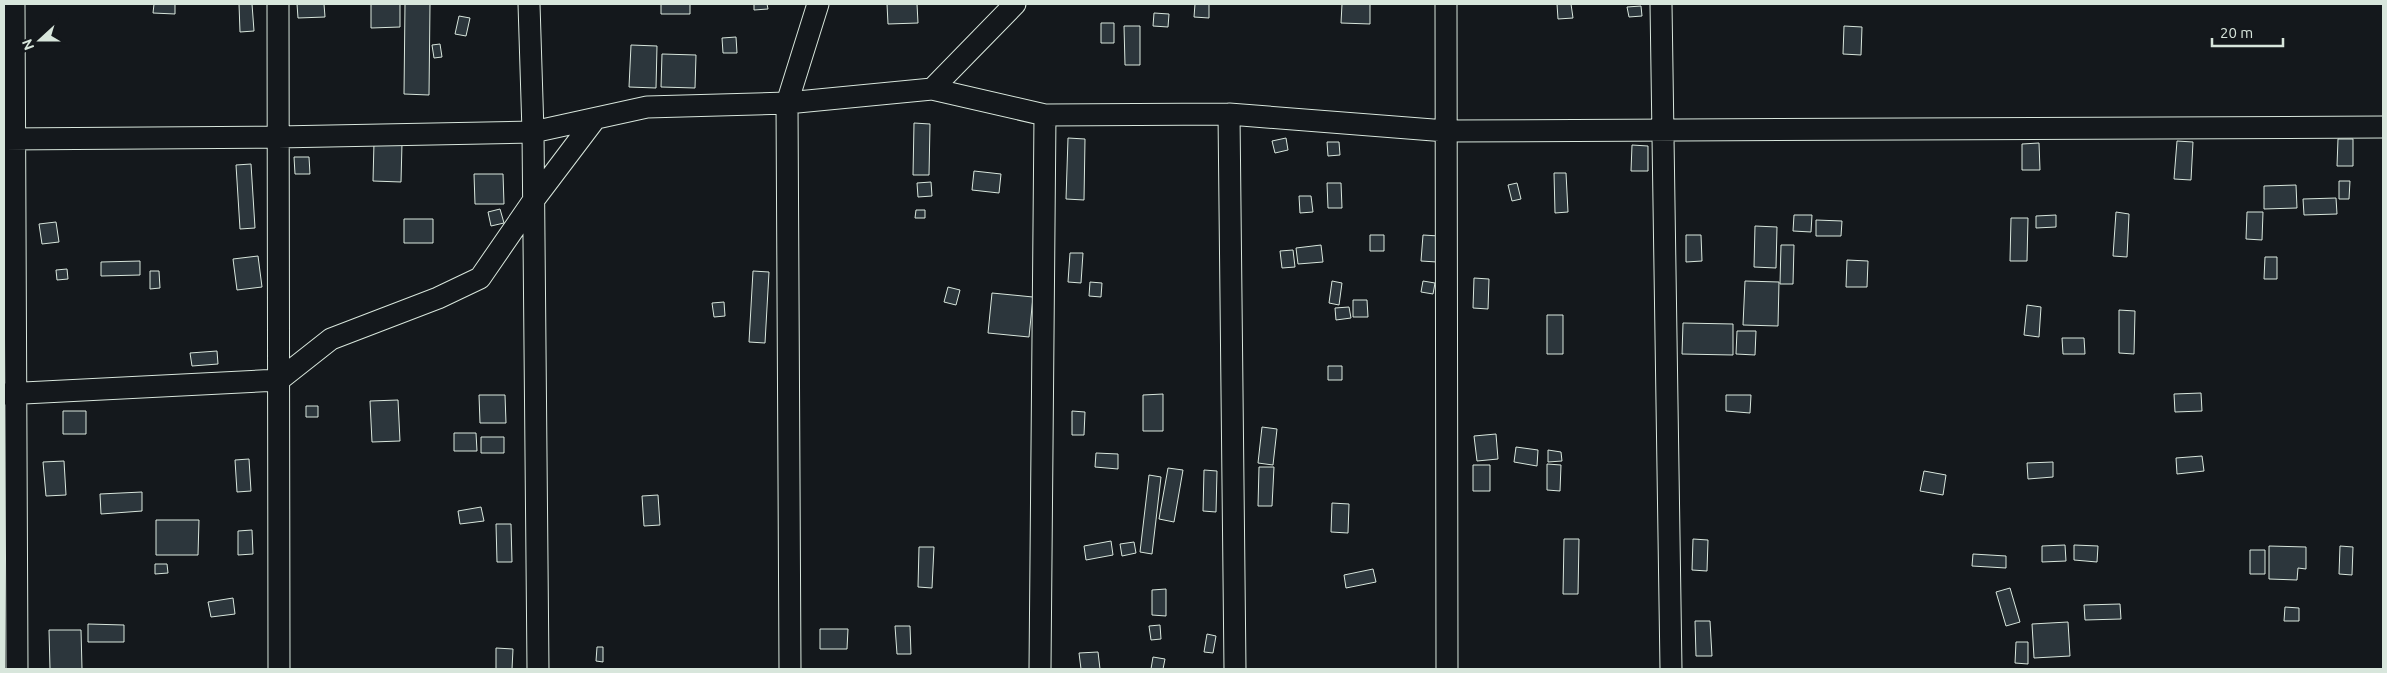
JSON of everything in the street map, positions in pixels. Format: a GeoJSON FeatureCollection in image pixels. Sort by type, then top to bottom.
{"type":"FeatureCollection","features":[{"type":"Feature","properties":{"kind":"street"},"geometry":{"type":"LineString","coordinates":[[14,4],[9,139],[10,393],[17,669]]}},
{"type":"Feature","properties":{"kind":"street"},"geometry":{"type":"LineString","coordinates":[[278,4],[279,669]]}},
{"type":"Feature","properties":{"kind":"street"},"geometry":{"type":"LineString","coordinates":[[529,4],[534,201],[538,669]]}},
{"type":"Feature","properties":{"kind":"street"},"geometry":{"type":"LineString","coordinates":[[790,669],[787,103],[818,4]]}},
{"type":"Feature","properties":{"kind":"street"},"geometry":{"type":"LineString","coordinates":[[932,89],[1016,4]]}},
{"type":"Feature","properties":{"kind":"street"},"geometry":{"type":"LineString","coordinates":[[1446,4],[1447,669]]}},
{"type":"Feature","properties":{"kind":"street"},"geometry":{"type":"LineString","coordinates":[[1661,4],[1671,669]]}},
{"type":"Feature","properties":{"kind":"street"},"geometry":{"type":"LineString","coordinates":[[9,139],[278,137],[533,132],[647,108],[787,103],[932,89],[1045,115],[1229,114],[1446,131],[2383,127]]}},
{"type":"Feature","properties":{"kind":"street"},"geometry":{"type":"LineString","coordinates":[[1229,114],[1235,669]]}},
{"type":"Feature","properties":{"kind":"street"},"geometry":{"type":"LineString","coordinates":[[1040,669],[1045,115]]}},
{"type":"Feature","properties":{"kind":"street"},"geometry":{"type":"LineString","coordinates":[[10,393],[278,380],[331,338],[438,298],[480,278],[595,118]]}},
{"type":"Feature","properties":{"kind":"building"},"geometry":{"type":"Polygon","coordinates":[[[154,4],[175,4],[175,14],[153,13],[154,4]]]}},
{"type":"Feature","properties":{"kind":"building"},"geometry":{"type":"Polygon","coordinates":[[[239,4],[252,4],[254,31],[240,32],[239,4]]]}},
{"type":"Feature","properties":{"kind":"building"},"geometry":{"type":"Polygon","coordinates":[[[297,4],[324,4],[325,17],[298,18],[297,4]]]}},
{"type":"Feature","properties":{"kind":"building"},"geometry":{"type":"Polygon","coordinates":[[[371,4],[400,4],[400,27],[371,28],[371,4]]]}},
{"type":"Feature","properties":{"kind":"building"},"geometry":{"type":"Polygon","coordinates":[[[405,4],[430,4],[429,95],[404,94],[405,4]]]}},
{"type":"Feature","properties":{"kind":"building"},"geometry":{"type":"Polygon","coordinates":[[[661,4],[690,4],[690,14],[661,14],[661,4]]]}},
{"type":"Feature","properties":{"kind":"building"},"geometry":{"type":"Polygon","coordinates":[[[754,4],[767,4],[768,9],[754,10],[754,4]]]}},
{"type":"Feature","properties":{"kind":"building"},"geometry":{"type":"Polygon","coordinates":[[[887,4],[917,4],[918,23],[888,24],[887,4]]]}},
{"type":"Feature","properties":{"kind":"building"},"geometry":{"type":"Polygon","coordinates":[[[1195,4],[1209,4],[1209,18],[1194,17],[1195,4]]]}},
{"type":"Feature","properties":{"kind":"building"},"geometry":{"type":"Polygon","coordinates":[[[1342,4],[1370,4],[1370,24],[1341,23],[1342,4]]]}},
{"type":"Feature","properties":{"kind":"building"},"geometry":{"type":"Polygon","coordinates":[[[1557,4],[1571,4],[1573,18],[1558,19],[1557,4]]]}},
{"type":"Feature","properties":{"kind":"building"},"geometry":{"type":"Polygon","coordinates":[[[1641,6],[1642,16],[1629,17],[1627,7],[1641,6]]]}},
{"type":"Feature","properties":{"kind":"building"},"geometry":{"type":"Polygon","coordinates":[[[1154,13],[1169,14],[1168,27],[1153,26],[1154,13]]]}},
{"type":"Feature","properties":{"kind":"building"},"geometry":{"type":"Polygon","coordinates":[[[459,16],[470,18],[466,36],[455,34],[459,16]]]}},
{"type":"Feature","properties":{"kind":"building"},"geometry":{"type":"Polygon","coordinates":[[[1101,23],[1114,23],[1114,43],[1101,43],[1101,23]]]}},
{"type":"Feature","properties":{"kind":"building"},"geometry":{"type":"Polygon","coordinates":[[[1124,26],[1140,26],[1140,65],[1125,65],[1124,26]]]}},
{"type":"Feature","properties":{"kind":"building"},"geometry":{"type":"Polygon","coordinates":[[[1844,26],[1862,27],[1861,55],[1843,54],[1844,26]]]}},
{"type":"Feature","properties":{"kind":"building"},"geometry":{"type":"Polygon","coordinates":[[[736,37],[737,53],[723,53],[722,38],[736,37]]]}},
{"type":"Feature","properties":{"kind":"building"},"geometry":{"type":"Polygon","coordinates":[[[440,44],[442,57],[434,58],[432,45],[440,44]]]}},
{"type":"Feature","properties":{"kind":"building"},"geometry":{"type":"Polygon","coordinates":[[[631,45],[657,46],[656,88],[629,87],[631,45]]]}},
{"type":"Feature","properties":{"kind":"building"},"geometry":{"type":"Polygon","coordinates":[[[662,54],[696,55],[695,88],[661,87],[662,54]]]}},
{"type":"Feature","properties":{"kind":"building"},"geometry":{"type":"Polygon","coordinates":[[[914,123],[930,124],[929,175],[913,175],[914,123]]]}},
{"type":"Feature","properties":{"kind":"building"},"geometry":{"type":"Polygon","coordinates":[[[1068,138],[1085,139],[1084,200],[1066,199],[1068,138]]]}},
{"type":"Feature","properties":{"kind":"building"},"geometry":{"type":"Polygon","coordinates":[[[1286,138],[1288,150],[1275,153],[1272,141],[1286,138]]]}},
{"type":"Feature","properties":{"kind":"building"},"geometry":{"type":"Polygon","coordinates":[[[2338,139],[2353,139],[2353,166],[2337,166],[2338,139]]]}},
{"type":"Feature","properties":{"kind":"building"},"geometry":{"type":"Polygon","coordinates":[[[2177,141],[2193,142],[2191,180],[2174,179],[2177,141]]]}},
{"type":"Feature","properties":{"kind":"building"},"geometry":{"type":"Polygon","coordinates":[[[374,142],[402,143],[401,182],[373,181],[374,142]]]}},
{"type":"Feature","properties":{"kind":"building"},"geometry":{"type":"Polygon","coordinates":[[[1327,142],[1339,142],[1340,155],[1328,156],[1327,142]]]}},
{"type":"Feature","properties":{"kind":"building"},"geometry":{"type":"Polygon","coordinates":[[[2039,143],[2040,170],[2022,170],[2022,144],[2039,143]]]}},
{"type":"Feature","properties":{"kind":"building"},"geometry":{"type":"Polygon","coordinates":[[[1632,145],[1648,146],[1648,171],[1631,171],[1632,145]]]}},
{"type":"Feature","properties":{"kind":"building"},"geometry":{"type":"Polygon","coordinates":[[[294,157],[309,157],[310,174],[295,174],[294,157]]]}},
{"type":"Feature","properties":{"kind":"building"},"geometry":{"type":"Polygon","coordinates":[[[251,164],[255,228],[240,229],[236,165],[251,164]]]}},
{"type":"Feature","properties":{"kind":"building"},"geometry":{"type":"Polygon","coordinates":[[[974,171],[1001,174],[999,193],[972,190],[974,171]]]}},
{"type":"Feature","properties":{"kind":"building"},"geometry":{"type":"Polygon","coordinates":[[[1554,173],[1566,173],[1568,212],[1555,213],[1554,173]]]}},
{"type":"Feature","properties":{"kind":"building"},"geometry":{"type":"Polygon","coordinates":[[[474,174],[503,174],[504,204],[475,204],[474,174]]]}},
{"type":"Feature","properties":{"kind":"building"},"geometry":{"type":"Polygon","coordinates":[[[2339,181],[2350,181],[2349,199],[2339,199],[2339,181]]]}},
{"type":"Feature","properties":{"kind":"building"},"geometry":{"type":"Polygon","coordinates":[[[931,182],[932,196],[918,197],[917,183],[931,182]]]}},
{"type":"Feature","properties":{"kind":"building"},"geometry":{"type":"Polygon","coordinates":[[[1327,183],[1341,183],[1342,208],[1328,208],[1327,183]]]}},
{"type":"Feature","properties":{"kind":"building"},"geometry":{"type":"Polygon","coordinates":[[[1517,183],[1521,199],[1512,201],[1508,185],[1517,183]]]}},
{"type":"Feature","properties":{"kind":"building"},"geometry":{"type":"Polygon","coordinates":[[[2296,185],[2297,208],[2264,209],[2264,186],[2296,185]]]}},
{"type":"Feature","properties":{"kind":"building"},"geometry":{"type":"Polygon","coordinates":[[[1299,196],[1311,196],[1313,212],[1300,213],[1299,196]]]}},
{"type":"Feature","properties":{"kind":"building"},"geometry":{"type":"Polygon","coordinates":[[[2336,198],[2337,214],[2304,215],[2303,199],[2336,198]]]}},
{"type":"Feature","properties":{"kind":"building"},"geometry":{"type":"Polygon","coordinates":[[[500,209],[504,223],[491,226],[488,212],[500,209]]]}},
{"type":"Feature","properties":{"kind":"building"},"geometry":{"type":"Polygon","coordinates":[[[916,210],[925,210],[925,218],[915,218],[916,210]]]}},
{"type":"Feature","properties":{"kind":"building"},"geometry":{"type":"Polygon","coordinates":[[[2116,212],[2129,214],[2127,257],[2113,256],[2116,212]]]}},
{"type":"Feature","properties":{"kind":"building"},"geometry":{"type":"Polygon","coordinates":[[[2247,212],[2263,212],[2262,240],[2246,239],[2247,212]]]}},
{"type":"Feature","properties":{"kind":"building"},"geometry":{"type":"Polygon","coordinates":[[[1794,215],[1812,215],[1811,232],[1793,231],[1794,215]]]}},
{"type":"Feature","properties":{"kind":"building"},"geometry":{"type":"Polygon","coordinates":[[[2056,215],[2056,227],[2036,228],[2036,216],[2056,215]]]}},
{"type":"Feature","properties":{"kind":"building"},"geometry":{"type":"Polygon","coordinates":[[[2011,218],[2028,218],[2027,261],[2010,261],[2011,218]]]}},
{"type":"Feature","properties":{"kind":"building"},"geometry":{"type":"Polygon","coordinates":[[[404,219],[433,219],[433,243],[404,243],[404,219]]]}},
{"type":"Feature","properties":{"kind":"building"},"geometry":{"type":"Polygon","coordinates":[[[1816,220],[1842,221],[1841,236],[1816,236],[1816,220]]]}},
{"type":"Feature","properties":{"kind":"building"},"geometry":{"type":"Polygon","coordinates":[[[56,222],[59,242],[42,244],[39,224],[56,222]]]}},
{"type":"Feature","properties":{"kind":"building"},"geometry":{"type":"Polygon","coordinates":[[[1755,226],[1777,227],[1776,268],[1754,267],[1755,226]]]}},
{"type":"Feature","properties":{"kind":"building"},"geometry":{"type":"Polygon","coordinates":[[[1370,235],[1384,235],[1384,251],[1370,251],[1370,235]]]}},
{"type":"Feature","properties":{"kind":"building"},"geometry":{"type":"Polygon","coordinates":[[[1423,235],[1439,236],[1437,262],[1421,261],[1423,235]]]}},
{"type":"Feature","properties":{"kind":"building"},"geometry":{"type":"Polygon","coordinates":[[[1686,235],[1701,235],[1702,261],[1686,262],[1686,235]]]}},
{"type":"Feature","properties":{"kind":"building"},"geometry":{"type":"Polygon","coordinates":[[[1321,245],[1323,262],[1298,264],[1296,248],[1321,245]]]}},
{"type":"Feature","properties":{"kind":"building"},"geometry":{"type":"Polygon","coordinates":[[[1781,245],[1794,245],[1793,284],[1780,284],[1781,245]]]}},
{"type":"Feature","properties":{"kind":"building"},"geometry":{"type":"Polygon","coordinates":[[[1293,250],[1295,267],[1282,268],[1280,251],[1293,250]]]}},
{"type":"Feature","properties":{"kind":"building"},"geometry":{"type":"Polygon","coordinates":[[[1070,253],[1083,253],[1081,283],[1068,282],[1070,253]]]}},
{"type":"Feature","properties":{"kind":"building"},"geometry":{"type":"Polygon","coordinates":[[[258,256],[262,287],[237,290],[233,259],[258,256]]]}},
{"type":"Feature","properties":{"kind":"building"},"geometry":{"type":"Polygon","coordinates":[[[2265,257],[2277,257],[2277,279],[2264,279],[2265,257]]]}},
{"type":"Feature","properties":{"kind":"building"},"geometry":{"type":"Polygon","coordinates":[[[1847,260],[1868,261],[1867,287],[1846,287],[1847,260]]]}},
{"type":"Feature","properties":{"kind":"building"},"geometry":{"type":"Polygon","coordinates":[[[140,261],[140,275],[101,276],[101,262],[140,261]]]}},
{"type":"Feature","properties":{"kind":"building"},"geometry":{"type":"Polygon","coordinates":[[[67,269],[68,279],[57,280],[56,270],[67,269]]]}},
{"type":"Feature","properties":{"kind":"building"},"geometry":{"type":"Polygon","coordinates":[[[150,271],[159,271],[160,288],[150,289],[150,271]]]}},
{"type":"Feature","properties":{"kind":"building"},"geometry":{"type":"Polygon","coordinates":[[[753,271],[769,272],[765,343],[749,342],[753,271]]]}},
{"type":"Feature","properties":{"kind":"building"},"geometry":{"type":"Polygon","coordinates":[[[1474,278],[1489,279],[1488,309],[1473,308],[1474,278]]]}},
{"type":"Feature","properties":{"kind":"building"},"geometry":{"type":"Polygon","coordinates":[[[1332,281],[1342,283],[1339,305],[1329,303],[1332,281]]]}},
{"type":"Feature","properties":{"kind":"building"},"geometry":{"type":"Polygon","coordinates":[[[1423,281],[1435,283],[1433,294],[1421,292],[1423,281]]]}},
{"type":"Feature","properties":{"kind":"building"},"geometry":{"type":"Polygon","coordinates":[[[1745,281],[1779,282],[1778,326],[1743,325],[1745,281]]]}},
{"type":"Feature","properties":{"kind":"building"},"geometry":{"type":"Polygon","coordinates":[[[1090,282],[1102,283],[1101,297],[1089,296],[1090,282]]]}},
{"type":"Feature","properties":{"kind":"building"},"geometry":{"type":"Polygon","coordinates":[[[948,287],[960,290],[956,305],[944,302],[948,287]]]}},
{"type":"Feature","properties":{"kind":"building"},"geometry":{"type":"Polygon","coordinates":[[[992,293],[1033,297],[1029,337],[988,333],[992,293]]]}},
{"type":"Feature","properties":{"kind":"building"},"geometry":{"type":"Polygon","coordinates":[[[1353,300],[1367,300],[1368,317],[1353,317],[1353,300]]]}},
{"type":"Feature","properties":{"kind":"building"},"geometry":{"type":"Polygon","coordinates":[[[724,302],[725,316],[714,317],[712,303],[724,302]]]}},
{"type":"Feature","properties":{"kind":"building"},"geometry":{"type":"Polygon","coordinates":[[[2027,305],[2041,307],[2039,337],[2024,335],[2027,305]]]}},
{"type":"Feature","properties":{"kind":"building"},"geometry":{"type":"Polygon","coordinates":[[[1349,307],[1351,318],[1336,320],[1335,308],[1349,307]]]}},
{"type":"Feature","properties":{"kind":"building"},"geometry":{"type":"Polygon","coordinates":[[[2119,310],[2135,311],[2134,354],[2119,353],[2119,310]]]}},
{"type":"Feature","properties":{"kind":"building"},"geometry":{"type":"Polygon","coordinates":[[[1547,315],[1563,315],[1563,354],[1547,354],[1547,315]]]}},
{"type":"Feature","properties":{"kind":"building"},"geometry":{"type":"Polygon","coordinates":[[[1683,323],[1733,324],[1733,355],[1682,354],[1683,323]]]}},
{"type":"Feature","properties":{"kind":"building"},"geometry":{"type":"Polygon","coordinates":[[[1737,331],[1756,331],[1755,355],[1736,354],[1737,331]]]}},
{"type":"Feature","properties":{"kind":"building"},"geometry":{"type":"Polygon","coordinates":[[[2062,338],[2084,338],[2085,354],[2063,354],[2062,338]]]}},
{"type":"Feature","properties":{"kind":"building"},"geometry":{"type":"Polygon","coordinates":[[[217,351],[218,364],[192,366],[190,353],[217,351]]]}},
{"type":"Feature","properties":{"kind":"building"},"geometry":{"type":"Polygon","coordinates":[[[1328,366],[1342,366],[1342,380],[1328,380],[1328,366]]]}},
{"type":"Feature","properties":{"kind":"building"},"geometry":{"type":"Polygon","coordinates":[[[2201,393],[2202,411],[2175,412],[2174,394],[2201,393]]]}},
{"type":"Feature","properties":{"kind":"building"},"geometry":{"type":"Polygon","coordinates":[[[1163,394],[1163,431],[1143,431],[1143,395],[1163,394]]]}},
{"type":"Feature","properties":{"kind":"building"},"geometry":{"type":"Polygon","coordinates":[[[479,395],[505,395],[506,423],[480,423],[479,395]]]}},
{"type":"Feature","properties":{"kind":"building"},"geometry":{"type":"Polygon","coordinates":[[[1726,395],[1751,395],[1750,413],[1726,411],[1726,395]]]}},
{"type":"Feature","properties":{"kind":"building"},"geometry":{"type":"Polygon","coordinates":[[[398,400],[400,441],[372,442],[370,401],[398,400]]]}},
{"type":"Feature","properties":{"kind":"building"},"geometry":{"type":"Polygon","coordinates":[[[306,406],[318,406],[318,417],[306,417],[306,406]]]}},
{"type":"Feature","properties":{"kind":"building"},"geometry":{"type":"Polygon","coordinates":[[[63,411],[86,411],[86,434],[63,434],[63,411]]]}},
{"type":"Feature","properties":{"kind":"building"},"geometry":{"type":"Polygon","coordinates":[[[1072,411],[1085,412],[1084,435],[1072,435],[1072,411]]]}},
{"type":"Feature","properties":{"kind":"building"},"geometry":{"type":"Polygon","coordinates":[[[1262,427],[1277,429],[1273,465],[1258,463],[1262,427]]]}},
{"type":"Feature","properties":{"kind":"building"},"geometry":{"type":"Polygon","coordinates":[[[454,433],[476,433],[477,451],[454,451],[454,433]]]}},
{"type":"Feature","properties":{"kind":"building"},"geometry":{"type":"Polygon","coordinates":[[[1496,434],[1498,459],[1477,461],[1474,436],[1496,434]]]}},
{"type":"Feature","properties":{"kind":"building"},"geometry":{"type":"Polygon","coordinates":[[[481,437],[504,437],[504,453],[481,453],[481,437]]]}},
{"type":"Feature","properties":{"kind":"building"},"geometry":{"type":"Polygon","coordinates":[[[1516,447],[1538,450],[1537,466],[1514,462],[1516,447]]]}},
{"type":"Feature","properties":{"kind":"building"},"geometry":{"type":"Polygon","coordinates":[[[1548,450],[1561,452],[1562,461],[1548,462],[1548,450]]]}},
{"type":"Feature","properties":{"kind":"building"},"geometry":{"type":"Polygon","coordinates":[[[1096,453],[1118,454],[1118,469],[1095,467],[1096,453]]]}},
{"type":"Feature","properties":{"kind":"building"},"geometry":{"type":"Polygon","coordinates":[[[2202,456],[2204,471],[2177,474],[2176,458],[2202,456]]]}},
{"type":"Feature","properties":{"kind":"building"},"geometry":{"type":"Polygon","coordinates":[[[249,459],[251,491],[237,492],[235,460],[249,459]]]}},
{"type":"Feature","properties":{"kind":"building"},"geometry":{"type":"Polygon","coordinates":[[[64,461],[66,495],[46,496],[43,462],[64,461]]]}},
{"type":"Feature","properties":{"kind":"building"},"geometry":{"type":"Polygon","coordinates":[[[2053,462],[2053,477],[2028,479],[2027,463],[2053,462]]]}},
{"type":"Feature","properties":{"kind":"building"},"geometry":{"type":"Polygon","coordinates":[[[1547,464],[1561,465],[1560,491],[1547,490],[1547,464]]]}},
{"type":"Feature","properties":{"kind":"building"},"geometry":{"type":"Polygon","coordinates":[[[1473,465],[1490,465],[1490,491],[1473,491],[1473,465]]]}},
{"type":"Feature","properties":{"kind":"building"},"geometry":{"type":"Polygon","coordinates":[[[1259,467],[1274,467],[1272,506],[1258,506],[1259,467]]]}},
{"type":"Feature","properties":{"kind":"building"},"geometry":{"type":"Polygon","coordinates":[[[1168,468],[1183,470],[1174,522],[1159,519],[1168,468]]]}},
{"type":"Feature","properties":{"kind":"building"},"geometry":{"type":"Polygon","coordinates":[[[1204,470],[1217,471],[1216,512],[1203,511],[1204,470]]]}},
{"type":"Feature","properties":{"kind":"building"},"geometry":{"type":"Polygon","coordinates":[[[1924,471],[1946,475],[1943,495],[1920,491],[1924,471]]]}},
{"type":"Feature","properties":{"kind":"building"},"geometry":{"type":"Polygon","coordinates":[[[1149,475],[1161,477],[1152,554],[1140,552],[1149,475]]]}},
{"type":"Feature","properties":{"kind":"building"},"geometry":{"type":"Polygon","coordinates":[[[142,492],[142,511],[101,514],[100,494],[142,492]]]}},
{"type":"Feature","properties":{"kind":"building"},"geometry":{"type":"Polygon","coordinates":[[[658,495],[660,525],[644,526],[642,496],[658,495]]]}},
{"type":"Feature","properties":{"kind":"building"},"geometry":{"type":"Polygon","coordinates":[[[1332,503],[1349,504],[1348,533],[1331,532],[1332,503]]]}},
{"type":"Feature","properties":{"kind":"building"},"geometry":{"type":"Polygon","coordinates":[[[481,507],[484,521],[460,524],[458,511],[481,507]]]}},
{"type":"Feature","properties":{"kind":"building"},"geometry":{"type":"Polygon","coordinates":[[[156,520],[199,520],[198,555],[156,555],[156,520]]]}},
{"type":"Feature","properties":{"kind":"building"},"geometry":{"type":"Polygon","coordinates":[[[496,524],[511,524],[512,562],[497,562],[496,524]]]}},
{"type":"Feature","properties":{"kind":"building"},"geometry":{"type":"Polygon","coordinates":[[[252,530],[253,554],[238,555],[238,531],[252,530]]]}},
{"type":"Feature","properties":{"kind":"building"},"geometry":{"type":"Polygon","coordinates":[[[1564,539],[1579,539],[1578,594],[1563,594],[1564,539]]]}},
{"type":"Feature","properties":{"kind":"building"},"geometry":{"type":"Polygon","coordinates":[[[1693,539],[1708,540],[1707,571],[1692,570],[1693,539]]]}},
{"type":"Feature","properties":{"kind":"building"},"geometry":{"type":"Polygon","coordinates":[[[1111,541],[1113,555],[1086,560],[1084,546],[1111,541]]]}},
{"type":"Feature","properties":{"kind":"building"},"geometry":{"type":"Polygon","coordinates":[[[1134,542],[1136,553],[1122,556],[1120,544],[1134,542]]]}},
{"type":"Feature","properties":{"kind":"building"},"geometry":{"type":"Polygon","coordinates":[[[2065,545],[2066,561],[2042,562],[2042,546],[2065,545]]]}},
{"type":"Feature","properties":{"kind":"building"},"geometry":{"type":"Polygon","coordinates":[[[2074,545],[2098,546],[2097,562],[2074,560],[2074,545]]]}},
{"type":"Feature","properties":{"kind":"building"},"geometry":{"type":"Polygon","coordinates":[[[2269,546],[2306,547],[2306,569],[2298,568],[2297,580],[2269,579],[2269,546]]]}},
{"type":"Feature","properties":{"kind":"building"},"geometry":{"type":"Polygon","coordinates":[[[2340,546],[2353,547],[2352,575],[2339,574],[2340,546]]]}},
{"type":"Feature","properties":{"kind":"building"},"geometry":{"type":"Polygon","coordinates":[[[919,547],[934,547],[932,588],[918,587],[919,547]]]}},
{"type":"Feature","properties":{"kind":"building"},"geometry":{"type":"Polygon","coordinates":[[[2250,550],[2265,550],[2265,574],[2250,574],[2250,550]]]}},
{"type":"Feature","properties":{"kind":"building"},"geometry":{"type":"Polygon","coordinates":[[[1973,554],[2006,556],[2006,568],[1972,566],[1973,554]]]}},
{"type":"Feature","properties":{"kind":"building"},"geometry":{"type":"Polygon","coordinates":[[[155,564],[167,564],[168,573],[155,574],[155,564]]]}},
{"type":"Feature","properties":{"kind":"building"},"geometry":{"type":"Polygon","coordinates":[[[1373,569],[1376,582],[1346,588],[1344,575],[1373,569]]]}},
{"type":"Feature","properties":{"kind":"building"},"geometry":{"type":"Polygon","coordinates":[[[2010,588],[2020,622],[2006,626],[1996,592],[2010,588]]]}},
{"type":"Feature","properties":{"kind":"building"},"geometry":{"type":"Polygon","coordinates":[[[1166,589],[1166,616],[1152,615],[1152,590],[1166,589]]]}},
{"type":"Feature","properties":{"kind":"building"},"geometry":{"type":"Polygon","coordinates":[[[233,598],[235,614],[211,617],[208,602],[233,598]]]}},
{"type":"Feature","properties":{"kind":"building"},"geometry":{"type":"Polygon","coordinates":[[[2120,604],[2121,619],[2085,620],[2084,605],[2120,604]]]}},
{"type":"Feature","properties":{"kind":"building"},"geometry":{"type":"Polygon","coordinates":[[[2285,607],[2299,608],[2299,621],[2284,621],[2285,607]]]}},
{"type":"Feature","properties":{"kind":"building"},"geometry":{"type":"Polygon","coordinates":[[[1695,621],[1710,621],[1712,656],[1696,656],[1695,621]]]}},
{"type":"Feature","properties":{"kind":"building"},"geometry":{"type":"Polygon","coordinates":[[[2068,622],[2070,656],[2034,658],[2032,624],[2068,622]]]}},
{"type":"Feature","properties":{"kind":"building"},"geometry":{"type":"Polygon","coordinates":[[[88,624],[124,625],[124,642],[88,642],[88,624]]]}},
{"type":"Feature","properties":{"kind":"building"},"geometry":{"type":"Polygon","coordinates":[[[1160,625],[1161,639],[1151,640],[1149,626],[1160,625]]]}},
{"type":"Feature","properties":{"kind":"building"},"geometry":{"type":"Polygon","coordinates":[[[895,626],[910,626],[911,654],[897,654],[895,626]]]}},
{"type":"Feature","properties":{"kind":"building"},"geometry":{"type":"Polygon","coordinates":[[[820,629],[848,629],[847,649],[820,649],[820,629]]]}},
{"type":"Feature","properties":{"kind":"building"},"geometry":{"type":"Polygon","coordinates":[[[49,630],[81,630],[82,669],[50,669],[49,630]]]}},
{"type":"Feature","properties":{"kind":"building"},"geometry":{"type":"Polygon","coordinates":[[[1207,634],[1216,636],[1213,653],[1204,652],[1207,634]]]}},
{"type":"Feature","properties":{"kind":"building"},"geometry":{"type":"Polygon","coordinates":[[[2016,642],[2028,642],[2028,664],[2015,663],[2016,642]]]}},
{"type":"Feature","properties":{"kind":"building"},"geometry":{"type":"Polygon","coordinates":[[[597,647],[603,647],[603,662],[596,661],[597,647]]]}},
{"type":"Feature","properties":{"kind":"building"},"geometry":{"type":"Polygon","coordinates":[[[496,648],[513,649],[512,669],[496,669],[496,648]]]}},
{"type":"Feature","properties":{"kind":"building"},"geometry":{"type":"Polygon","coordinates":[[[1098,652],[1100,669],[1081,669],[1079,653],[1098,652]]]}},
{"type":"Feature","properties":{"kind":"building"},"geometry":{"type":"Polygon","coordinates":[[[1153,657],[1165,659],[1163,669],[1151,669],[1153,657]]]}}]}
